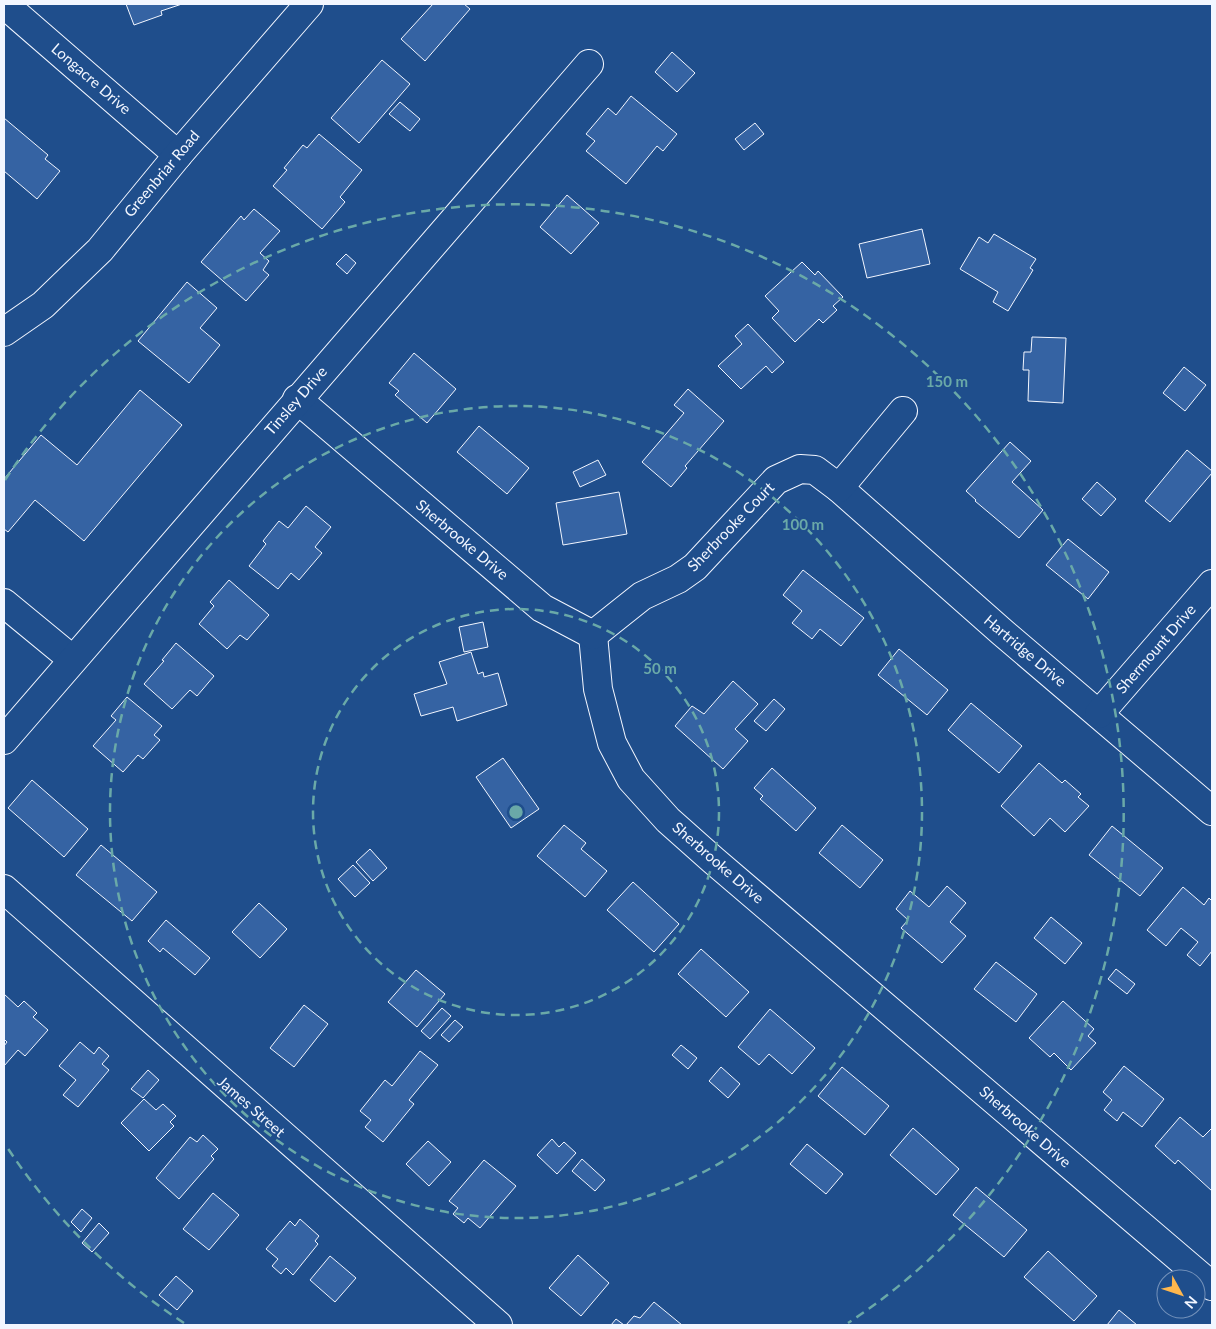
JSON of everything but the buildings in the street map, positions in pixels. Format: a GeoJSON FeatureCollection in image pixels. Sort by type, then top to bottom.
{"type":"FeatureCollection","features":[{"type":"Feature","properties":{"kind":"street","name":"Longacre Drive"},"geometry":{"type":"LineString","coordinates":[[4,4],[178,154]]}},
{"type":"Feature","properties":{"kind":"street","name":"Greenbriar Road"},"geometry":{"type":"LineString","coordinates":[[4,332],[43,305],[100,250],[178,154],[308,4]]}},
{"type":"Feature","properties":{"kind":"street","name":"Tinsley Drive"},"geometry":{"type":"LineString","coordinates":[[4,740],[72,659],[589,64]]}},
{"type":"Feature","properties":{"kind":"street","name":"Sherbrooke Drive"},"geometry":{"type":"LineString","coordinates":[[298,400],[542,608],[593,635],[598,689],[612,743],[631,779],[668,820],[810,944],[1212,1286]]}},
{"type":"Feature","properties":{"kind":"street"},"geometry":{"type":"LineString","coordinates":[[839,488],[903,411]]}},
{"type":"Feature","properties":{"kind":"street","name":"Sherbrooke Court"},"geometry":{"type":"LineString","coordinates":[[593,635],[642,596],[678,580],[695,567],[776,480],[800,469],[815,470],[839,488]]}},
{"type":"Feature","properties":{"kind":"street","name":"Hartridge Drive"},"geometry":{"type":"LineString","coordinates":[[839,488],[1002,632],[1212,811]]}},
{"type":"Feature","properties":{"kind":"street","name":"Shermount Drive"},"geometry":{"type":"LineString","coordinates":[[1099,714],[1212,584]]}},
{"type":"Feature","properties":{"kind":"street"},"geometry":{"type":"LineString","coordinates":[[5,607],[72,659]]}},
{"type":"Feature","properties":{"kind":"street","name":"James Street"},"geometry":{"type":"LineString","coordinates":[[4,889],[498,1325]]}}]}
